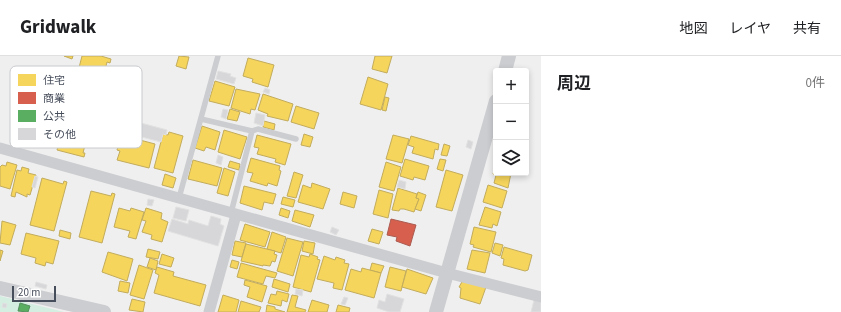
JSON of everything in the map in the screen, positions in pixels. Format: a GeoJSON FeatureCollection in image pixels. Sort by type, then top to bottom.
{"type":"FeatureCollection","features":[{"type":"Feature","properties":{"kind":"street"},"geometry":{"type":"LineString","coordinates":[[506,68],[509,56]]}},
{"type":"Feature","properties":{"kind":"street"},"geometry":{"type":"LineString","coordinates":[[436,312],[495,104]]}},
{"type":"Feature","properties":{"kind":"street"},"geometry":{"type":"LineString","coordinates":[[0,148],[447,273],[541,297]]}},
{"type":"Feature","properties":{"kind":"street"},"geometry":{"type":"LineString","coordinates":[[208,312],[234,214]]}},
{"type":"Feature","properties":{"kind":"street"},"geometry":{"type":"LineString","coordinates":[[0,288],[104,312]]}},
{"type":"Feature","properties":{"kind":"lane"},"geometry":{"type":"LineString","coordinates":[[179,198],[218,56]]}},
{"type":"Feature","properties":{"kind":"lane"},"geometry":{"type":"LineString","coordinates":[[201,119],[252,131],[258,129],[296,140]]}},
{"type":"Feature","properties":{"kind":"lane"},"geometry":{"type":"LineString","coordinates":[[234,214],[252,131]]}},
{"type":"Feature","properties":{"kind":"green space"},"geometry":{"type":"Polygon","coordinates":[[[0,296],[64,312],[0,312],[0,296]]]}},
{"type":"Feature","properties":{"kind":"building: 住宅"},"geometry":{"type":"Polygon","coordinates":[[[64,56],[73,56],[72,59],[64,56]]]}},
{"type":"Feature","properties":{"kind":"building: 住宅"},"geometry":{"type":"Polygon","coordinates":[[[82,56],[101,56],[111,59],[110,63],[107,62],[106,66],[79,66],[82,56]]]}},
{"type":"Feature","properties":{"kind":"building: 住宅"},"geometry":{"type":"Polygon","coordinates":[[[179,56],[189,57],[186,69],[176,66],[179,56]]]}},
{"type":"Feature","properties":{"kind":"building: 住宅"},"geometry":{"type":"Polygon","coordinates":[[[375,56],[392,56],[387,73],[372,69],[375,56]]]}},
{"type":"Feature","properties":{"kind":"building: 住宅"},"geometry":{"type":"Polygon","coordinates":[[[248,58],[274,65],[268,87],[252,82],[253,79],[243,76],[248,58]]]}},
{"type":"Feature","properties":{"kind":"building: 住宅"},"geometry":{"type":"Polygon","coordinates":[[[368,77],[388,84],[381,110],[360,104],[368,77]]]}},
{"type":"Feature","properties":{"kind":"building: 住宅"},"geometry":{"type":"Polygon","coordinates":[[[215,81],[235,87],[229,106],[209,101],[215,81]]]}},
{"type":"Feature","properties":{"kind":"building: 住宅"},"geometry":{"type":"Polygon","coordinates":[[[236,89],[260,94],[255,110],[251,109],[250,114],[231,108],[236,89]]]}},
{"type":"Feature","properties":{"kind":"building: 住宅"},"geometry":{"type":"Polygon","coordinates":[[[263,94],[293,104],[288,121],[267,116],[268,114],[258,110],[263,94]]]}},
{"type":"Feature","properties":{"kind":"building: 住宅"},"geometry":{"type":"Polygon","coordinates":[[[385,97],[389,98],[386,111],[382,110],[385,97]]]}},
{"type":"Feature","properties":{"kind":"building: 住宅"},"geometry":{"type":"Polygon","coordinates":[[[296,106],[319,113],[314,129],[291,122],[296,106]]]}},
{"type":"Feature","properties":{"kind":"building: 住宅"},"geometry":{"type":"Polygon","coordinates":[[[230,109],[240,112],[237,121],[227,119],[230,109]]]}},
{"type":"Feature","properties":{"kind":"building: 住宅"},"geometry":{"type":"Polygon","coordinates":[[[264,121],[275,124],[274,130],[263,127],[264,121]]]}},
{"type":"Feature","properties":{"kind":"building: 住宅"},"geometry":{"type":"Polygon","coordinates":[[[202,126],[220,132],[215,150],[206,147],[204,151],[195,148],[202,126]]]}},
{"type":"Feature","properties":{"kind":"building: 住宅"},"geometry":{"type":"Polygon","coordinates":[[[224,130],[247,137],[240,159],[218,152],[224,130]]]}},
{"type":"Feature","properties":{"kind":"building: 住宅"},"geometry":{"type":"Polygon","coordinates":[[[169,132],[183,136],[173,173],[154,168],[163,134],[168,135],[169,132]]]}},
{"type":"Feature","properties":{"kind":"building: 住宅"},"geometry":{"type":"Polygon","coordinates":[[[304,134],[313,137],[310,147],[301,145],[304,134]]]}},
{"type":"Feature","properties":{"kind":"building: 住宅"},"geometry":{"type":"Polygon","coordinates":[[[257,135],[291,144],[285,165],[275,162],[276,159],[257,154],[259,148],[254,147],[257,135]]]}},
{"type":"Feature","properties":{"kind":"building: 住宅"},"geometry":{"type":"Polygon","coordinates":[[[393,135],[409,139],[402,163],[386,159],[393,135]]]}},
{"type":"Feature","properties":{"kind":"building: 住宅"},"geometry":{"type":"Polygon","coordinates":[[[411,136],[439,144],[438,150],[435,149],[433,159],[412,153],[414,147],[408,145],[411,136]]]}},
{"type":"Feature","properties":{"kind":"building: 住宅"},"geometry":{"type":"Polygon","coordinates":[[[142,141],[155,144],[149,168],[117,160],[120,151],[117,150],[118,148],[142,148],[142,141]]]}},
{"type":"Feature","properties":{"kind":"building: 住宅"},"geometry":{"type":"Polygon","coordinates":[[[444,144],[450,146],[447,156],[441,155],[444,144]]]}},
{"type":"Feature","properties":{"kind":"building: 住宅"},"geometry":{"type":"Polygon","coordinates":[[[58,148],[84,148],[83,153],[85,153],[84,157],[57,150],[58,148]]]}},
{"type":"Feature","properties":{"kind":"building: 住宅"},"geometry":{"type":"Polygon","coordinates":[[[251,158],[280,166],[279,170],[281,171],[277,186],[268,183],[267,186],[250,181],[253,173],[247,172],[251,158]]]}},
{"type":"Feature","properties":{"kind":"building: 住宅"},"geometry":{"type":"Polygon","coordinates":[[[405,159],[429,166],[425,180],[414,177],[413,180],[400,176],[405,159]]]}},
{"type":"Feature","properties":{"kind":"building: 住宅"},"geometry":{"type":"Polygon","coordinates":[[[440,159],[446,160],[443,171],[437,169],[440,159]]]}},
{"type":"Feature","properties":{"kind":"building: 住宅"},"geometry":{"type":"Polygon","coordinates":[[[193,160],[222,168],[217,186],[188,179],[193,160]]]}},
{"type":"Feature","properties":{"kind":"building: 住宅"},"geometry":{"type":"Polygon","coordinates":[[[230,161],[240,164],[239,170],[228,167],[230,161]]]}},
{"type":"Feature","properties":{"kind":"building: 住宅"},"geometry":{"type":"Polygon","coordinates":[[[7,162],[17,165],[10,189],[0,186],[0,167],[2,165],[6,166],[7,162]]]}},
{"type":"Feature","properties":{"kind":"building: 住宅"},"geometry":{"type":"Polygon","coordinates":[[[386,162],[401,167],[394,191],[379,187],[386,162]]]}},
{"type":"Feature","properties":{"kind":"building: 住宅"},"geometry":{"type":"Polygon","coordinates":[[[22,167],[29,169],[28,173],[36,175],[30,195],[27,194],[27,197],[16,192],[15,197],[11,196],[17,170],[21,171],[22,167]]]}},
{"type":"Feature","properties":{"kind":"building: 住宅"},"geometry":{"type":"Polygon","coordinates":[[[224,168],[235,172],[228,196],[217,193],[224,168]]]}},
{"type":"Feature","properties":{"kind":"building: 住宅"},"geometry":{"type":"Polygon","coordinates":[[[446,170],[463,175],[452,211],[436,207],[446,170]]]}},
{"type":"Feature","properties":{"kind":"building: 住宅"},"geometry":{"type":"Polygon","coordinates":[[[294,172],[303,175],[296,198],[287,196],[294,172]]]}},
{"type":"Feature","properties":{"kind":"building: 住宅"},"geometry":{"type":"Polygon","coordinates":[[[165,174],[176,178],[173,188],[162,185],[165,174]]]}},
{"type":"Feature","properties":{"kind":"building: 住宅"},"geometry":{"type":"Polygon","coordinates":[[[496,176],[510,176],[508,188],[494,183],[496,176]]]}},
{"type":"Feature","properties":{"kind":"building: 住宅"},"geometry":{"type":"Polygon","coordinates":[[[42,178],[63,184],[64,181],[67,182],[54,231],[30,225],[42,178]]]}},
{"type":"Feature","properties":{"kind":"building: 住宅"},"geometry":{"type":"Polygon","coordinates":[[[312,183],[330,189],[323,209],[298,202],[303,185],[311,188],[312,183]]]}},
{"type":"Feature","properties":{"kind":"building: 住宅"},"geometry":{"type":"Polygon","coordinates":[[[488,185],[507,191],[502,208],[483,202],[488,185]]]}},
{"type":"Feature","properties":{"kind":"building: 住宅"},"geometry":{"type":"Polygon","coordinates":[[[244,186],[276,194],[273,204],[264,202],[262,210],[240,203],[244,186]]]}},
{"type":"Feature","properties":{"kind":"building: 住宅"},"geometry":{"type":"Polygon","coordinates":[[[398,188],[417,194],[416,198],[419,199],[414,212],[404,209],[400,209],[399,211],[392,210],[398,188]]]}},
{"type":"Feature","properties":{"kind":"building: 住宅"},"geometry":{"type":"Polygon","coordinates":[[[379,190],[393,194],[388,218],[373,214],[379,190]]]}},
{"type":"Feature","properties":{"kind":"building: 住宅"},"geometry":{"type":"Polygon","coordinates":[[[91,191],[111,196],[112,193],[115,194],[102,243],[79,237],[91,191]]]}},
{"type":"Feature","properties":{"kind":"building: 住宅"},"geometry":{"type":"Polygon","coordinates":[[[343,192],[357,196],[354,208],[340,204],[343,192]]]}},
{"type":"Feature","properties":{"kind":"building: 住宅"},"geometry":{"type":"Polygon","coordinates":[[[418,192],[426,195],[421,211],[415,209],[419,199],[416,198],[418,192]]]}},
{"type":"Feature","properties":{"kind":"building: 住宅"},"geometry":{"type":"Polygon","coordinates":[[[283,197],[295,200],[293,207],[281,204],[283,197]]]}},
{"type":"Feature","properties":{"kind":"building: 住宅"},"geometry":{"type":"Polygon","coordinates":[[[485,207],[501,212],[497,226],[493,224],[492,228],[479,225],[485,207]]]}},
{"type":"Feature","properties":{"kind":"building: 住宅"},"geometry":{"type":"Polygon","coordinates":[[[119,208],[130,211],[131,208],[144,212],[136,239],[128,237],[130,231],[114,227],[119,208]]]}},
{"type":"Feature","properties":{"kind":"building: 住宅"},"geometry":{"type":"Polygon","coordinates":[[[146,208],[162,213],[161,219],[168,222],[162,242],[151,239],[152,235],[142,232],[146,221],[142,220],[146,208]]]}},
{"type":"Feature","properties":{"kind":"building: 住宅"},"geometry":{"type":"Polygon","coordinates":[[[281,208],[290,211],[288,218],[279,215],[281,208]]]}},
{"type":"Feature","properties":{"kind":"building: 住宅"},"geometry":{"type":"Polygon","coordinates":[[[295,210],[314,215],[310,227],[292,221],[295,210]]]}},
{"type":"Feature","properties":{"kind":"building: 住宅"},"geometry":{"type":"Polygon","coordinates":[[[2,221],[16,225],[10,245],[0,243],[2,221]]]}},
{"type":"Feature","properties":{"kind":"building: 住宅"},"geometry":{"type":"Polygon","coordinates":[[[245,224],[270,232],[265,247],[240,240],[245,224]]]}},
{"type":"Feature","properties":{"kind":"building: 住宅"},"geometry":{"type":"Polygon","coordinates":[[[474,227],[496,232],[491,252],[473,247],[474,245],[470,244],[474,227]]]}},
{"type":"Feature","properties":{"kind":"building: 住宅"},"geometry":{"type":"Polygon","coordinates":[[[372,229],[383,232],[379,244],[368,241],[372,229]]]}},
{"type":"Feature","properties":{"kind":"building: 住宅"},"geometry":{"type":"Polygon","coordinates":[[[60,230],[71,233],[70,239],[59,236],[60,230]]]}},
{"type":"Feature","properties":{"kind":"building: 住宅"},"geometry":{"type":"Polygon","coordinates":[[[272,232],[286,237],[281,253],[267,249],[272,232]]]}},
{"type":"Feature","properties":{"kind":"building: 住宅"},"geometry":{"type":"Polygon","coordinates":[[[26,233],[59,241],[53,264],[46,262],[45,266],[35,263],[36,258],[21,254],[26,233]]]}},
{"type":"Feature","properties":{"kind":"building: 住宅"},"geometry":{"type":"Polygon","coordinates":[[[287,238],[303,242],[293,276],[277,271],[287,238]]]}},
{"type":"Feature","properties":{"kind":"building: 住宅"},"geometry":{"type":"Polygon","coordinates":[[[235,241],[246,243],[242,257],[232,255],[235,241]]]}},
{"type":"Feature","properties":{"kind":"building: 住宅"},"geometry":{"type":"Polygon","coordinates":[[[304,241],[315,243],[313,254],[302,251],[304,241]]]}},
{"type":"Feature","properties":{"kind":"building: 住宅"},"geometry":{"type":"Polygon","coordinates":[[[495,243],[503,245],[500,256],[492,253],[495,243]]]}},
{"type":"Feature","properties":{"kind":"building: 住宅"},"geometry":{"type":"Polygon","coordinates":[[[246,244],[275,251],[274,254],[277,255],[275,262],[272,261],[270,266],[263,266],[241,261],[246,244]]]}},
{"type":"Feature","properties":{"kind":"building: 住宅"},"geometry":{"type":"Polygon","coordinates":[[[504,247],[532,255],[528,270],[525,271],[503,265],[504,259],[501,258],[504,247]]]}},
{"type":"Feature","properties":{"kind":"building: 住宅"},"geometry":{"type":"Polygon","coordinates":[[[148,249],[160,252],[158,259],[146,257],[148,249]]]}},
{"type":"Feature","properties":{"kind":"building: 住宅"},"geometry":{"type":"Polygon","coordinates":[[[0,250],[3,251],[0,261],[0,250]]]}},
{"type":"Feature","properties":{"kind":"building: 住宅"},"geometry":{"type":"Polygon","coordinates":[[[472,250],[490,253],[485,273],[467,269],[472,250]]]}},
{"type":"Feature","properties":{"kind":"building: 住宅"},"geometry":{"type":"Polygon","coordinates":[[[108,252],[133,259],[127,281],[102,272],[108,252]]]}},
{"type":"Feature","properties":{"kind":"building: 住宅"},"geometry":{"type":"Polygon","coordinates":[[[162,254],[174,258],[171,267],[159,264],[162,254]]]}},
{"type":"Feature","properties":{"kind":"building: 住宅"},"geometry":{"type":"Polygon","coordinates":[[[310,254],[318,257],[317,259],[320,260],[311,292],[293,287],[301,255],[309,257],[310,254]]]}},
{"type":"Feature","properties":{"kind":"building: 住宅"},"geometry":{"type":"Polygon","coordinates":[[[324,256],[335,260],[336,257],[345,260],[344,263],[349,264],[342,290],[333,288],[334,283],[317,279],[324,256]]]}},
{"type":"Feature","properties":{"kind":"building: 住宅"},"geometry":{"type":"Polygon","coordinates":[[[150,258],[158,261],[156,270],[147,267],[150,258]]]}},
{"type":"Feature","properties":{"kind":"building: 住宅"},"geometry":{"type":"Polygon","coordinates":[[[232,260],[239,262],[237,269],[230,267],[232,260]]]}},
{"type":"Feature","properties":{"kind":"building: 住宅"},"geometry":{"type":"Polygon","coordinates":[[[241,263],[277,273],[275,278],[266,276],[263,284],[237,277],[241,263]]]}},
{"type":"Feature","properties":{"kind":"building: 住宅"},"geometry":{"type":"Polygon","coordinates":[[[372,263],[384,266],[381,273],[370,270],[372,263]]]}},
{"type":"Feature","properties":{"kind":"building: 住宅"},"geometry":{"type":"Polygon","coordinates":[[[139,265],[153,270],[144,299],[130,295],[139,265]]]}},
{"type":"Feature","properties":{"kind":"building: 住宅"},"geometry":{"type":"Polygon","coordinates":[[[157,267],[174,272],[173,276],[206,285],[200,306],[154,293],[159,275],[155,273],[157,267]]]}},
{"type":"Feature","properties":{"kind":"building: 住宅"},"geometry":{"type":"Polygon","coordinates":[[[390,267],[406,271],[401,291],[385,287],[390,267]]]}},
{"type":"Feature","properties":{"kind":"building: 住宅"},"geometry":{"type":"Polygon","coordinates":[[[362,268],[381,273],[374,298],[345,290],[351,269],[361,272],[362,268]]]}},
{"type":"Feature","properties":{"kind":"building: 住宅"},"geometry":{"type":"Polygon","coordinates":[[[407,269],[433,278],[426,294],[402,287],[407,269]]]}},
{"type":"Feature","properties":{"kind":"building: 住宅"},"geometry":{"type":"Polygon","coordinates":[[[274,279],[290,284],[288,292],[272,287],[274,279]]]}},
{"type":"Feature","properties":{"kind":"building: 住宅"},"geometry":{"type":"Polygon","coordinates":[[[245,280],[267,286],[262,302],[247,297],[250,287],[244,285],[245,280]]]}},
{"type":"Feature","properties":{"kind":"building: 住宅"},"geometry":{"type":"Polygon","coordinates":[[[463,280],[486,287],[480,304],[460,298],[461,288],[459,287],[463,280]]]}},
{"type":"Feature","properties":{"kind":"building: 住宅"},"geometry":{"type":"Polygon","coordinates":[[[120,281],[130,283],[128,293],[118,291],[120,281]]]}},
{"type":"Feature","properties":{"kind":"building: 住宅"},"geometry":{"type":"Polygon","coordinates":[[[277,291],[289,294],[287,302],[282,300],[281,306],[268,303],[271,294],[276,295],[277,291]]]}},
{"type":"Feature","properties":{"kind":"building: 住宅"},"geometry":{"type":"Polygon","coordinates":[[[223,295],[239,300],[236,312],[218,312],[223,295]]]}},
{"type":"Feature","properties":{"kind":"building: 住宅"},"geometry":{"type":"Polygon","coordinates":[[[292,295],[298,296],[295,307],[306,310],[305,312],[287,312],[292,295]]]}},
{"type":"Feature","properties":{"kind":"building: 住宅"},"geometry":{"type":"Polygon","coordinates":[[[132,299],[145,302],[143,312],[129,310],[132,299]]]}},
{"type":"Feature","properties":{"kind":"building: 住宅"},"geometry":{"type":"Polygon","coordinates":[[[312,300],[329,305],[327,312],[308,312],[312,300]]]}},
{"type":"Feature","properties":{"kind":"building: 住宅"},"geometry":{"type":"Polygon","coordinates":[[[241,301],[261,307],[259,312],[238,312],[241,301]]]}},
{"type":"Feature","properties":{"kind":"building: 住宅"},"geometry":{"type":"Polygon","coordinates":[[[267,305],[275,307],[275,309],[285,312],[266,312],[267,305]]]}},
{"type":"Feature","properties":{"kind":"building: 住宅"},"geometry":{"type":"Polygon","coordinates":[[[338,305],[350,308],[349,312],[336,312],[338,305]]]}},
{"type":"Feature","properties":{"kind":"building: 商業"},"geometry":{"type":"Polygon","coordinates":[[[391,219],[416,225],[410,246],[396,241],[397,237],[387,235],[391,219]]]}},
{"type":"Feature","properties":{"kind":"building: 公共"},"geometry":{"type":"Polygon","coordinates":[[[20,303],[30,306],[28,312],[18,311],[20,303]]]}},
{"type":"Feature","properties":{"kind":"building: その他"},"geometry":{"type":"Polygon","coordinates":[[[218,71],[231,74],[230,76],[236,78],[234,84],[216,79],[218,71]]]}},
{"type":"Feature","properties":{"kind":"building: その他"},"geometry":{"type":"Polygon","coordinates":[[[265,88],[270,90],[269,94],[263,92],[265,88]]]}},
{"type":"Feature","properties":{"kind":"building: その他"},"geometry":{"type":"Polygon","coordinates":[[[223,109],[228,110],[226,119],[221,117],[223,109]]]}},
{"type":"Feature","properties":{"kind":"building: その他"},"geometry":{"type":"Polygon","coordinates":[[[256,113],[265,115],[263,126],[254,123],[256,113]]]}},
{"type":"Feature","properties":{"kind":"building: その他"},"geometry":{"type":"Polygon","coordinates":[[[142,123],[167,130],[166,135],[163,134],[161,142],[142,137],[142,123]]]}},
{"type":"Feature","properties":{"kind":"building: その他"},"geometry":{"type":"Polygon","coordinates":[[[468,140],[473,142],[471,149],[466,147],[468,140]]]}},
{"type":"Feature","properties":{"kind":"building: その他"},"geometry":{"type":"Polygon","coordinates":[[[218,155],[223,157],[221,165],[216,163],[218,155]]]}},
{"type":"Feature","properties":{"kind":"building: その他"},"geometry":{"type":"Polygon","coordinates":[[[35,176],[38,177],[35,188],[32,187],[35,176]]]}},
{"type":"Feature","properties":{"kind":"building: その他"},"geometry":{"type":"Polygon","coordinates":[[[399,180],[406,182],[405,189],[397,187],[399,180]]]}},
{"type":"Feature","properties":{"kind":"building: その他"},"geometry":{"type":"Polygon","coordinates":[[[148,199],[154,200],[152,206],[147,205],[148,199]]]}},
{"type":"Feature","properties":{"kind":"building: その他"},"geometry":{"type":"Polygon","coordinates":[[[176,207],[189,210],[186,221],[173,218],[176,207]]]}},
{"type":"Feature","properties":{"kind":"building: その他"},"geometry":{"type":"Polygon","coordinates":[[[211,216],[221,219],[220,224],[224,226],[218,246],[168,231],[172,219],[188,224],[189,220],[208,226],[211,216]]]}},
{"type":"Feature","properties":{"kind":"building: その他"},"geometry":{"type":"Polygon","coordinates":[[[332,227],[339,230],[336,235],[330,232],[332,227]]]}},
{"type":"Feature","properties":{"kind":"building: その他"},"geometry":{"type":"Polygon","coordinates":[[[36,282],[47,285],[46,289],[35,286],[36,282]]]}},
{"type":"Feature","properties":{"kind":"building: その他"},"geometry":{"type":"Polygon","coordinates":[[[296,289],[303,290],[302,296],[295,294],[296,289]]]}},
{"type":"Feature","properties":{"kind":"building: その他"},"geometry":{"type":"Polygon","coordinates":[[[387,294],[404,299],[400,312],[389,312],[377,308],[379,300],[385,302],[387,294]]]}},
{"type":"Feature","properties":{"kind":"building: その他"},"geometry":{"type":"Polygon","coordinates":[[[344,297],[348,298],[345,305],[341,304],[344,297]]]}},
{"type":"Feature","properties":{"kind":"building: その他"},"geometry":{"type":"Polygon","coordinates":[[[534,300],[541,302],[541,312],[531,312],[534,300]]]}},
{"type":"Feature","properties":{"kind":"building: その他"},"geometry":{"type":"Polygon","coordinates":[[[3,303],[7,304],[6,308],[2,307],[3,303]]]}}]}
